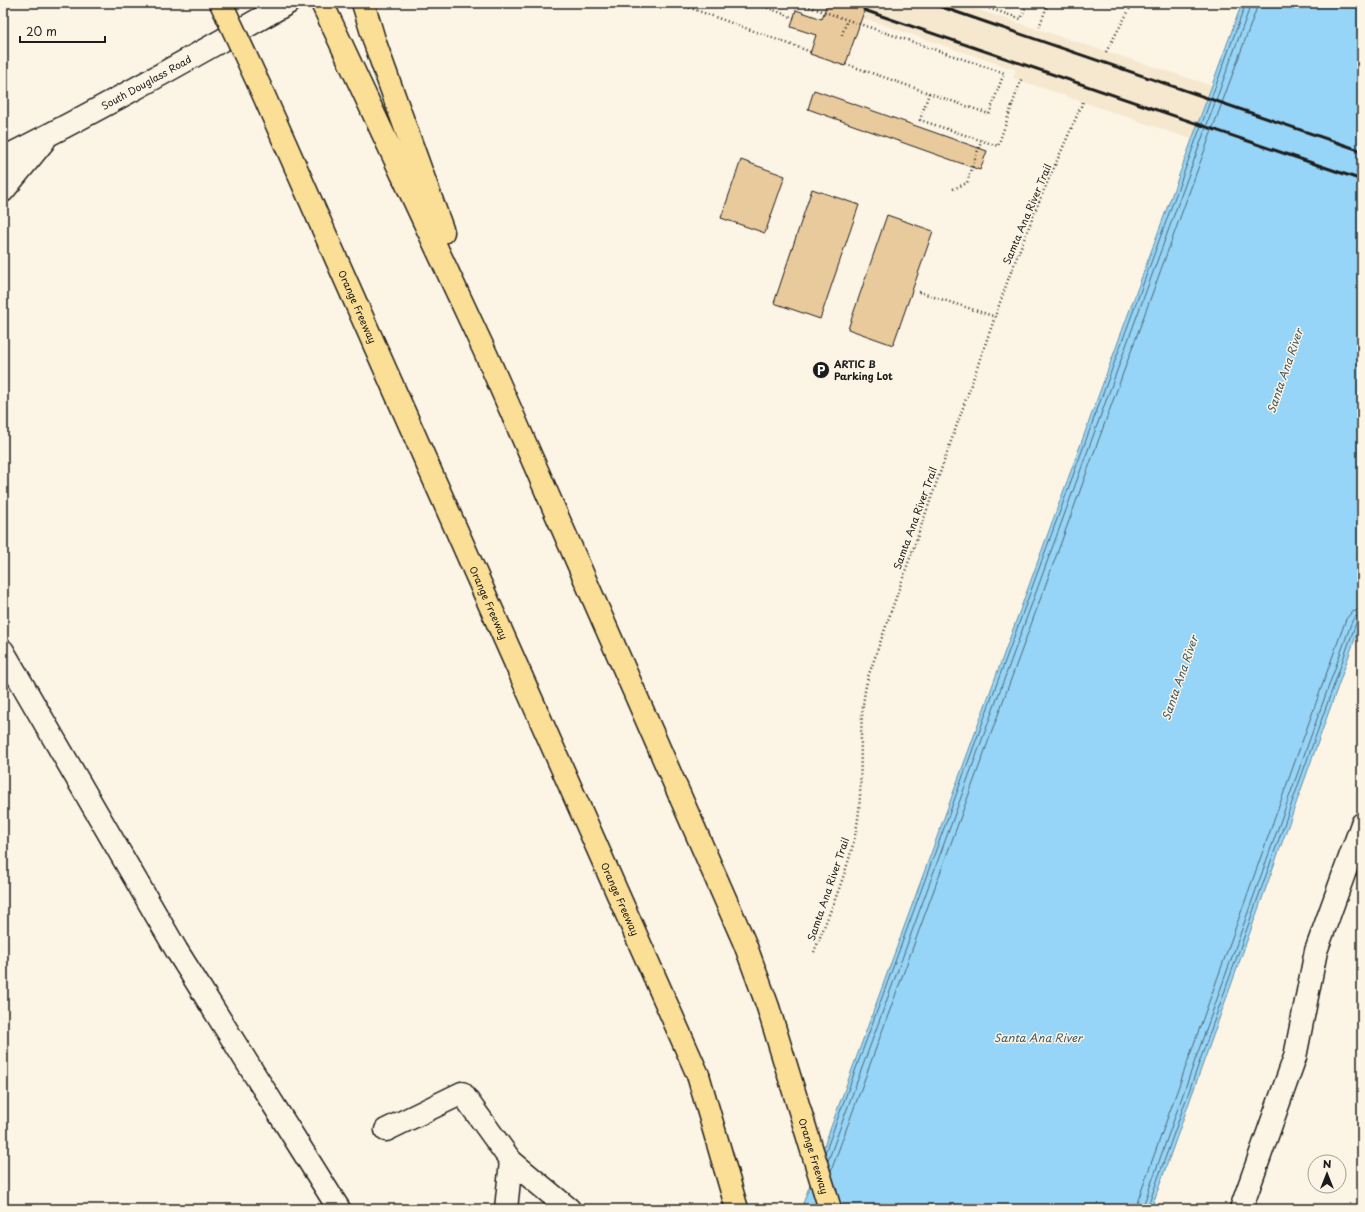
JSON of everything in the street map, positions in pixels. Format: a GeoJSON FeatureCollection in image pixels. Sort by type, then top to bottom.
{"type":"FeatureCollection","features":[{"type":"Feature","properties":{"kind":"highway","name":"Orange Freeway"},"geometry":{"type":"LineString","coordinates":[[222,3],[698,1075],[737,1209]]}},
{"type":"Feature","properties":{"kind":"highway","name":"Orange Freeway"},"geometry":{"type":"LineString","coordinates":[[322,3],[486,354],[745,944],[768,1007],[830,1209]]}},
{"type":"Feature","properties":{"kind":"highway"},"geometry":{"type":"LineString","coordinates":[[363,3],[375,44],[486,354]]}},
{"type":"Feature","properties":{"kind":"street","name":"South Douglass Road"},"geometry":{"type":"LineString","coordinates":[[3,158],[162,74],[288,3]]}},
{"type":"Feature","properties":{"kind":"street"},"geometry":{"type":"LineString","coordinates":[[3,191],[49,135]]}},
{"type":"Feature","properties":{"kind":"street"},"geometry":{"type":"LineString","coordinates":[[3,651],[181,958],[339,1209]]}},
{"type":"Feature","properties":{"kind":"street"},"geometry":{"type":"LineString","coordinates":[[1241,1209],[1295,1057],[1316,951],[1362,824]]}},
{"type":"Feature","properties":{"kind":"street"},"geometry":{"type":"LineString","coordinates":[[386,1130],[462,1093],[510,1161],[569,1209]]}},
{"type":"Feature","properties":{"kind":"street"},"geometry":{"type":"LineString","coordinates":[[506,1209],[510,1161]]}},
{"type":"Feature","properties":{"kind":"path"},"geometry":{"type":"LineString","coordinates":[[683,3],[685,6],[811,52]]}},
{"type":"Feature","properties":{"kind":"path"},"geometry":{"type":"LineString","coordinates":[[756,3],[794,18]]}},
{"type":"Feature","properties":{"kind":"path"},"geometry":{"type":"LineString","coordinates":[[798,3],[1004,73],[989,114],[846,64]]}},
{"type":"Feature","properties":{"kind":"path"},"geometry":{"type":"LineString","coordinates":[[974,3],[1021,19],[1027,3]]}},
{"type":"Feature","properties":{"kind":"path"},"geometry":{"type":"LineString","coordinates":[[1106,52],[1133,3]]}},
{"type":"Feature","properties":{"kind":"path"},"geometry":{"type":"LineString","coordinates":[[1039,26],[1047,6]]}},
{"type":"Feature","properties":{"kind":"path"},"geometry":{"type":"LineString","coordinates":[[842,34],[847,20]]}},
{"type":"Feature","properties":{"kind":"path"},"geometry":{"type":"LineString","coordinates":[[930,94],[920,120],[998,146],[1022,77]]}},
{"type":"Feature","properties":{"kind":"path","name":"Samta Ana River Trail"},"geometry":{"type":"LineString","coordinates":[[814,952],[852,848],[859,811],[862,710],[868,677],[1009,277],[1040,199],[1083,102]]}},
{"type":"Feature","properties":{"kind":"path"},"geometry":{"type":"LineString","coordinates":[[953,189],[967,183],[981,141]]}},
{"type":"Feature","properties":{"kind":"path"},"geometry":{"type":"LineString","coordinates":[[919,292],[996,317]]}},
{"type":"Feature","properties":{"kind":"shaded area"},"geometry":{"type":"Polygon","coordinates":[[[818,3],[957,3],[1362,134],[1362,198],[1013,78],[1016,70],[818,3]]]}},
{"type":"Feature","properties":{"kind":"water","name":"Santa Ana River"},"geometry":{"type":"Polygon","coordinates":[[[1242,3],[1362,3],[1362,619],[1151,1209],[801,1209],[1242,3]]]}},
{"type":"Feature","properties":{"kind":"building"},"geometry":{"type":"Polygon","coordinates":[[[827,3],[867,3],[845,66],[810,54],[816,35],[791,27],[796,10],[822,19],[827,3]]]}},
{"type":"Feature","properties":{"kind":"building"},"geometry":{"type":"Polygon","coordinates":[[[814,90],[987,151],[980,170],[808,109],[814,90]]]}},
{"type":"Feature","properties":{"kind":"building"},"geometry":{"type":"Polygon","coordinates":[[[741,160],[785,176],[765,233],[721,218],[741,160]]]}},
{"type":"Feature","properties":{"kind":"building"},"geometry":{"type":"Polygon","coordinates":[[[812,189],[859,205],[820,319],[774,303],[812,189]]]}},
{"type":"Feature","properties":{"kind":"building"},"geometry":{"type":"Polygon","coordinates":[[[887,215],[933,231],[893,345],[848,329],[887,215]]]}},
{"type":"Feature","properties":{"kind":"railway"},"geometry":{"type":"LineString","coordinates":[[930,3],[1362,151]]}},
{"type":"Feature","properties":{"kind":"railway"},"geometry":{"type":"LineString","coordinates":[[864,10],[1362,180]]}},
{"type":"Feature","properties":{"kind":"place","name":"ARTIC B Parking Lot"},"geometry":{"type":"Point","coordinates":[821,370]}}]}
